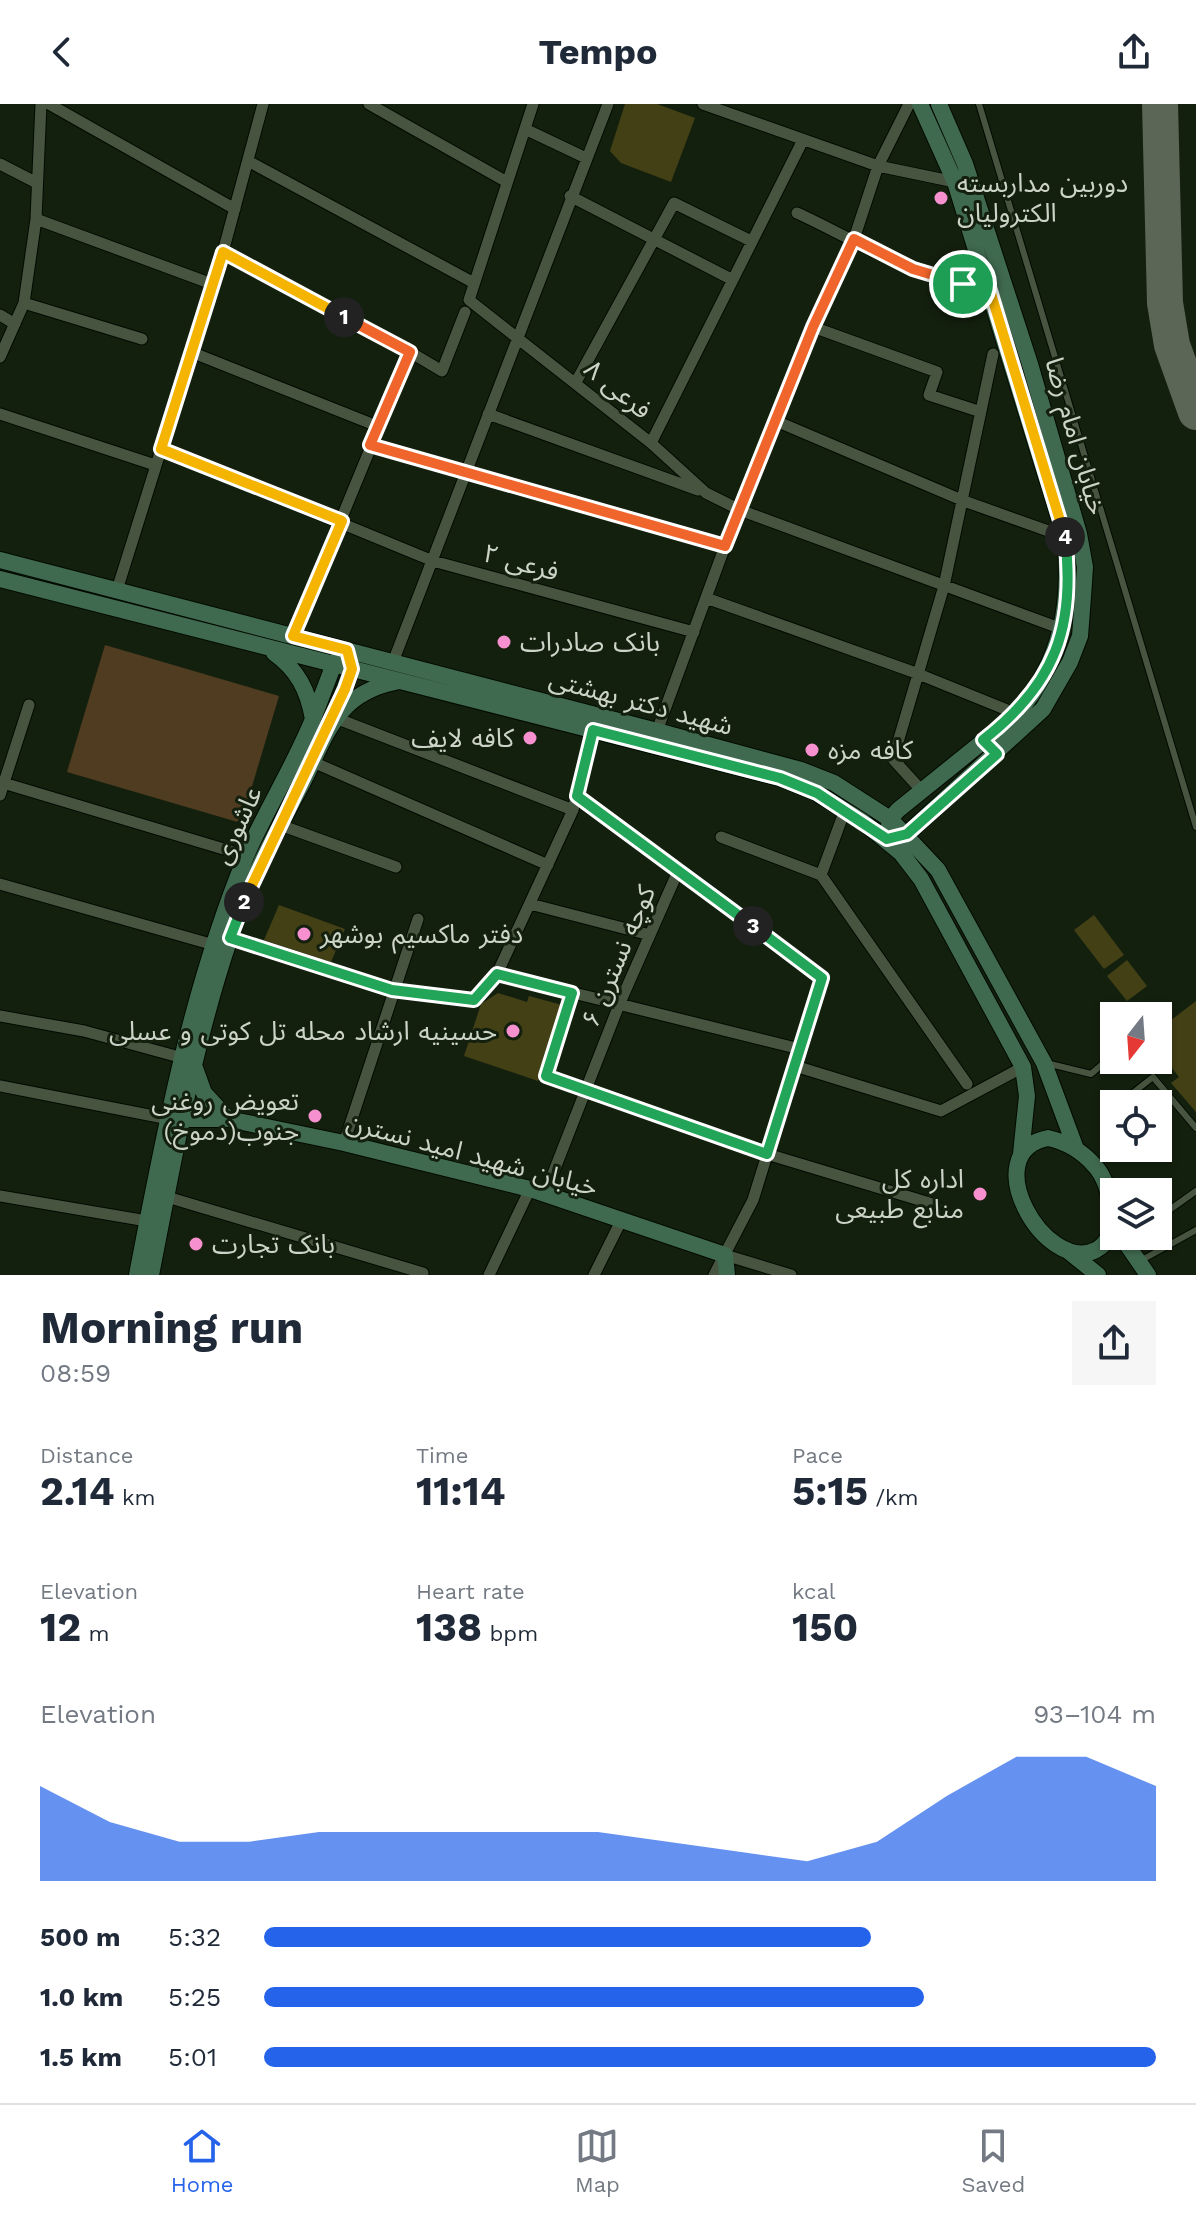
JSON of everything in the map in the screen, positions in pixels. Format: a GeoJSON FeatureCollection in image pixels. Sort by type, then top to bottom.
{"type":"FeatureCollection","features":[{"type":"Feature","properties":{"kind":"street"},"geometry":{"type":"LineString","coordinates":[[0,357],[24,303],[36,219],[41,104]]}},
{"type":"Feature","properties":{"kind":"street"},"geometry":{"type":"LineString","coordinates":[[49,104],[235,209]]}},
{"type":"Feature","properties":{"kind":"street"},"geometry":{"type":"LineString","coordinates":[[117,590],[223,252],[263,104]]}},
{"type":"Feature","properties":{"kind":"street"},"geometry":{"type":"LineString","coordinates":[[369,104],[507,182]]}},
{"type":"Feature","properties":{"kind":"street"},"geometry":{"type":"LineString","coordinates":[[248,161],[474,283],[533,104]]}},
{"type":"Feature","properties":{"kind":"street"},"geometry":{"type":"LineString","coordinates":[[393,662],[608,104]]}},
{"type":"Feature","properties":{"kind":"street"},"geometry":{"type":"LineString","coordinates":[[703,104],[878,166],[955,182]]}},
{"type":"Feature","properties":{"kind":"street"},"geometry":{"type":"LineString","coordinates":[[657,731],[725,546],[813,327],[854,239],[878,166],[909,104]]}},
{"type":"Feature","properties":{"kind":"street","name":"خیابان امام رضا"},"geometry":{"type":"LineString","coordinates":[[890,819],[1017,714],[1044,678],[1062,629],[1068,595],[1065,537],[955,182],[920,104]]}},
{"type":"Feature","properties":{"kind":"street","name":"خیابان امام رضا"},"geometry":{"type":"LineString","coordinates":[[887,839],[907,834],[1043,709],[1070,662],[1080,636],[1085,567],[1079,534],[1030,364],[965,164],[939,104]]}},
{"type":"Feature","properties":{"kind":"street"},"geometry":{"type":"LineString","coordinates":[[525,129],[586,158]]}},
{"type":"Feature","properties":{"kind":"street"},"geometry":{"type":"LineString","coordinates":[[651,443],[803,140]]}},
{"type":"Feature","properties":{"kind":"street"},"geometry":{"type":"LineString","coordinates":[[0,164],[37,183]]}},
{"type":"Feature","properties":{"kind":"street"},"geometry":{"type":"LineString","coordinates":[[570,196],[731,279]]}},
{"type":"Feature","properties":{"kind":"street"},"geometry":{"type":"LineString","coordinates":[[576,382],[674,203],[751,241]]}},
{"type":"Feature","properties":{"kind":"street"},"geometry":{"type":"LineString","coordinates":[[797,213],[913,269],[963,284],[988,284]]}},
{"type":"Feature","properties":{"kind":"street"},"geometry":{"type":"LineString","coordinates":[[36,219],[212,284]]}},
{"type":"Feature","properties":{"kind":"street"},"geometry":{"type":"LineString","coordinates":[[223,252],[442,371],[465,312]]}},
{"type":"Feature","properties":{"kind":"street","name":"فرعی ۸"},"geometry":{"type":"LineString","coordinates":[[474,283],[469,300],[517,341],[576,382],[651,443],[706,493],[740,510],[1062,629]]}},
{"type":"Feature","properties":{"kind":"street"},"geometry":{"type":"LineString","coordinates":[[24,303],[142,339]]}},
{"type":"Feature","properties":{"kind":"street"},"geometry":{"type":"LineString","coordinates":[[0,315],[15,324]]}},
{"type":"Feature","properties":{"kind":"street"},"geometry":{"type":"LineString","coordinates":[[813,327],[937,372],[929,395],[978,411]]}},
{"type":"Feature","properties":{"kind":"street"},"geometry":{"type":"LineString","coordinates":[[191,352],[377,426]]}},
{"type":"Feature","properties":{"kind":"street"},"geometry":{"type":"LineString","coordinates":[[293,636],[410,352]]}},
{"type":"Feature","properties":{"kind":"street"},"geometry":{"type":"LineString","coordinates":[[922,791],[893,759],[944,586],[964,501],[978,411],[993,354]]}},
{"type":"Feature","properties":{"kind":"street"},"geometry":{"type":"LineString","coordinates":[[0,414],[155,465]]}},
{"type":"Feature","properties":{"kind":"street"},"geometry":{"type":"LineString","coordinates":[[488,414],[706,493]]}},
{"type":"Feature","properties":{"kind":"street"},"geometry":{"type":"LineString","coordinates":[[776,421],[964,501],[1065,537]]}},
{"type":"Feature","properties":{"kind":"street"},"geometry":{"type":"LineString","coordinates":[[370,445],[725,546]]}},
{"type":"Feature","properties":{"kind":"street","name":"فرعی ۲"},"geometry":{"type":"LineString","coordinates":[[161,449],[433,561],[694,632]]}},
{"type":"Feature","properties":{"kind":"street","name":"شهید دکتر بهشتی"},"geometry":{"type":"LineString","coordinates":[[0,560],[657,731],[801,770],[834,783],[890,819],[938,870],[1044,1063],[1076,1149]]}},
{"type":"Feature","properties":{"kind":"street","name":"شهید دکتر بهشتی"},"geometry":{"type":"LineString","coordinates":[[0,579],[780,778],[817,793],[887,839],[921,879],[1023,1067],[1027,1096],[1021,1154]]}},
{"type":"Feature","properties":{"kind":"street"},"geometry":{"type":"LineString","coordinates":[[706,598],[916,673],[1017,714]]}},
{"type":"Feature","properties":{"kind":"street"},"geometry":{"type":"LineString","coordinates":[[266,647],[287,662],[301,680],[310,726],[324,739]]}},
{"type":"Feature","properties":{"kind":"street"},"geometry":{"type":"LineString","coordinates":[[334,664],[347,650]]}},
{"type":"Feature","properties":{"kind":"street"},"geometry":{"type":"LineString","coordinates":[[347,650],[352,669],[333,717],[573,810]]}},
{"type":"Feature","properties":{"kind":"street","name":"عاشوری"},"geometry":{"type":"LineString","coordinates":[[137,1275],[147,1221],[247,856],[310,726],[334,664]]}},
{"type":"Feature","properties":{"kind":"street","name":"عاشوری"},"geometry":{"type":"LineString","coordinates":[[222,941],[333,717],[363,693],[400,681]]}},
{"type":"Feature","properties":{"kind":"street"},"geometry":{"type":"LineString","coordinates":[[29,705],[1,787],[247,856]]}},
{"type":"Feature","properties":{"kind":"street"},"geometry":{"type":"LineString","coordinates":[[0,884],[222,941],[392,990],[474,1000],[497,974],[573,810],[593,730]]}},
{"type":"Feature","properties":{"kind":"street"},"geometry":{"type":"LineString","coordinates":[[983,740],[997,754]]}},
{"type":"Feature","properties":{"kind":"street"},"geometry":{"type":"LineString","coordinates":[[313,762],[548,865]]}},
{"type":"Feature","properties":{"kind":"street"},"geometry":{"type":"LineString","coordinates":[[577,796],[822,978],[753,1200],[714,1275]]}},
{"type":"Feature","properties":{"kind":"street"},"geometry":{"type":"LineString","coordinates":[[821,875],[845,810]]}},
{"type":"Feature","properties":{"kind":"street"},"geometry":{"type":"LineString","coordinates":[[887,839],[890,819]]}},
{"type":"Feature","properties":{"kind":"street"},"geometry":{"type":"LineString","coordinates":[[280,825],[396,867]]}},
{"type":"Feature","properties":{"kind":"street"},"geometry":{"type":"LineString","coordinates":[[721,837],[821,875],[967,1084]]}},
{"type":"Feature","properties":{"kind":"street","name":"کوچه نسترن ۶"},"geometry":{"type":"LineString","coordinates":[[489,1275],[538,1192],[588,1090],[619,1005],[679,869]]}},
{"type":"Feature","properties":{"kind":"street"},"geometry":{"type":"LineString","coordinates":[[530,904],[650,935]]}},
{"type":"Feature","properties":{"kind":"street"},"geometry":{"type":"LineString","coordinates":[[344,1143],[392,990],[418,919]]}},
{"type":"Feature","properties":{"kind":"street"},"geometry":{"type":"LineString","coordinates":[[497,974],[800,1049]]}},
{"type":"Feature","properties":{"kind":"street"},"geometry":{"type":"LineString","coordinates":[[572,993],[546,1076],[767,1154],[936,1205]]}},
{"type":"Feature","properties":{"kind":"street"},"geometry":{"type":"LineString","coordinates":[[0,1016],[84,1031],[189,1063],[204,1093],[228,1119]]}},
{"type":"Feature","properties":{"kind":"street"},"geometry":{"type":"LineString","coordinates":[[795,1066],[941,1111],[1023,1067]]}},
{"type":"Feature","properties":{"kind":"street"},"geometry":{"type":"LineString","coordinates":[[0,1086],[176,1118]]}},
{"type":"Feature","properties":{"kind":"street","name":"عاشوری"},"geometry":{"type":"LineString","coordinates":[[151,1275],[167,1197],[176,1118]]}},
{"type":"Feature","properties":{"kind":"street","name":"خیابان شهید امید نسترن"},"geometry":{"type":"LineString","coordinates":[[176,1118],[228,1119],[344,1143],[538,1192],[725,1255]]}},
{"type":"Feature","properties":{"kind":"street"},"geometry":{"type":"LineString","coordinates":[[1092,1273],[1028,1217],[1018,1184],[1021,1154],[1032,1141],[1048,1138],[1076,1149],[1103,1178]]}},
{"type":"Feature","properties":{"kind":"street"},"geometry":{"type":"LineString","coordinates":[[0,1196],[147,1221]]}},
{"type":"Feature","properties":{"kind":"street"},"geometry":{"type":"LineString","coordinates":[[167,1197],[423,1273]]}},
{"type":"Feature","properties":{"kind":"street"},"geometry":{"type":"LineString","coordinates":[[594,1275],[621,1221]]}},
{"type":"Feature","properties":{"kind":"street"},"geometry":{"type":"LineString","coordinates":[[1065,1249],[1081,1253],[1100,1246]]}},
{"type":"Feature","properties":{"kind":"street"},"geometry":{"type":"LineString","coordinates":[[1132,1250],[1144,1268],[1158,1275]]}},
{"type":"Feature","properties":{"kind":"street"},"geometry":{"type":"LineString","coordinates":[[725,1255],[727,1275]]}},
{"type":"Feature","properties":{"kind":"street"},"geometry":{"type":"LineString","coordinates":[[725,1255],[791,1275]]}},
{"type":"Feature","properties":{"kind":"lane"},"geometry":{"type":"LineString","coordinates":[[979,104],[1196,827]]}},
{"type":"Feature","properties":{"kind":"lane"},"geometry":{"type":"LineString","coordinates":[[1044,1063],[1091,1074],[1100,1066]]}},
{"type":"Feature","properties":{"kind":"lane"},"geometry":{"type":"LineString","coordinates":[[1137,1090],[1153,1077],[1164,1090]]}},
{"type":"Feature","properties":{"kind":"lane"},"geometry":{"type":"LineString","coordinates":[[1172,1100],[1196,1128]]}},
{"type":"Feature","properties":{"kind":"lane"},"geometry":{"type":"LineString","coordinates":[[1172,1208],[1193,1193],[1196,1203]]}},
{"type":"Feature","properties":{"kind":"lane"},"geometry":{"type":"LineString","coordinates":[[1144,1268],[1196,1230]]}},
{"type":"Feature","properties":{"kind":"shaded area"},"geometry":{"type":"Polygon","coordinates":[[[105,645],[279,696],[241,823],[67,772],[105,645]]]}},
{"type":"Feature","properties":{"kind":"building"},"geometry":{"type":"Polygon","coordinates":[[[625,104],[657,104],[695,118],[671,182],[621,163],[610,151],[625,104]]]}},
{"type":"Feature","properties":{"kind":"building","name":"دفتر ماکسیم بوشهر"},"geometry":{"type":"Polygon","coordinates":[[[279,905],[345,929],[331,962],[264,940],[279,905]]]}},
{"type":"Feature","properties":{"kind":"building"},"geometry":{"type":"Polygon","coordinates":[[[1094,915],[1124,955],[1104,969],[1074,930],[1094,915]]]}},
{"type":"Feature","properties":{"kind":"building"},"geometry":{"type":"Polygon","coordinates":[[[1127,960],[1147,986],[1127,1001],[1107,976],[1127,960]]]}},
{"type":"Feature","properties":{"kind":"building","name":"حسینیه ارشاد محله تل کوتی و عسلی"},"geometry":{"type":"Polygon","coordinates":[[[498,993],[527,1002],[529,996],[562,1005],[538,1081],[464,1056],[481,1004],[498,993]]]}},
{"type":"Feature","properties":{"kind":"building"},"geometry":{"type":"Polygon","coordinates":[[[1196,1001],[1196,1112],[1171,1083],[1179,1077],[1172,1068],[1172,1019],[1196,1001]]]}},
{"type":"Feature","properties":{"kind":"taxiway"},"geometry":{"type":"LineString","coordinates":[[1160,104],[1165,303],[1172,345],[1196,412]]}},
{"type":"Feature","properties":{"kind":"place","name":"دوربین مداربسته الکترولیان"},"geometry":{"type":"Point","coordinates":[941,198]}},
{"type":"Feature","properties":{"kind":"place","name":"بانک صادرات"},"geometry":{"type":"Point","coordinates":[504,642]}},
{"type":"Feature","properties":{"kind":"place","name":"کافه لایف"},"geometry":{"type":"Point","coordinates":[530,738]}},
{"type":"Feature","properties":{"kind":"place","name":"کافه مزه"},"geometry":{"type":"Point","coordinates":[812,750]}},
{"type":"Feature","properties":{"kind":"place","name":"دفتر ماکسیم بوشهر"},"geometry":{"type":"Point","coordinates":[304,934]}},
{"type":"Feature","properties":{"kind":"place","name":"حسینیه ارشاد محله تل کوتی و عسلی"},"geometry":{"type":"Point","coordinates":[513,1031]}},
{"type":"Feature","properties":{"kind":"place","name":"تعويض روغنی جنوب(دموخ)"},"geometry":{"type":"Point","coordinates":[315,1116]}},
{"type":"Feature","properties":{"kind":"place","name":"اداره کل منابع طبیعی"},"geometry":{"type":"Point","coordinates":[980,1194]}},
{"type":"Feature","properties":{"kind":"place","name":"بانک تجارت"},"geometry":{"type":"Point","coordinates":[196,1244]}},
{"type":"Feature","properties":{"kind":"route"},"geometry":{"type":"LineString","coordinates":[[854,239],[913,269],[963,284],[988,284],[1065,537],[1068,566],[1068,595],[1054,656],[1044,678],[1017,714],[983,740],[997,754],[907,834],[887,839],[817,793],[780,778],[593,730],[577,796],[822,978],[767,1154],[546,1076],[572,993],[497,974],[474,1000],[392,990],[230,938],[256,873],[324,739],[352,669],[347,650],[293,636],[342,521],[161,449],[223,252],[410,352],[370,445],[725,546],[813,327],[854,239]]}}]}
